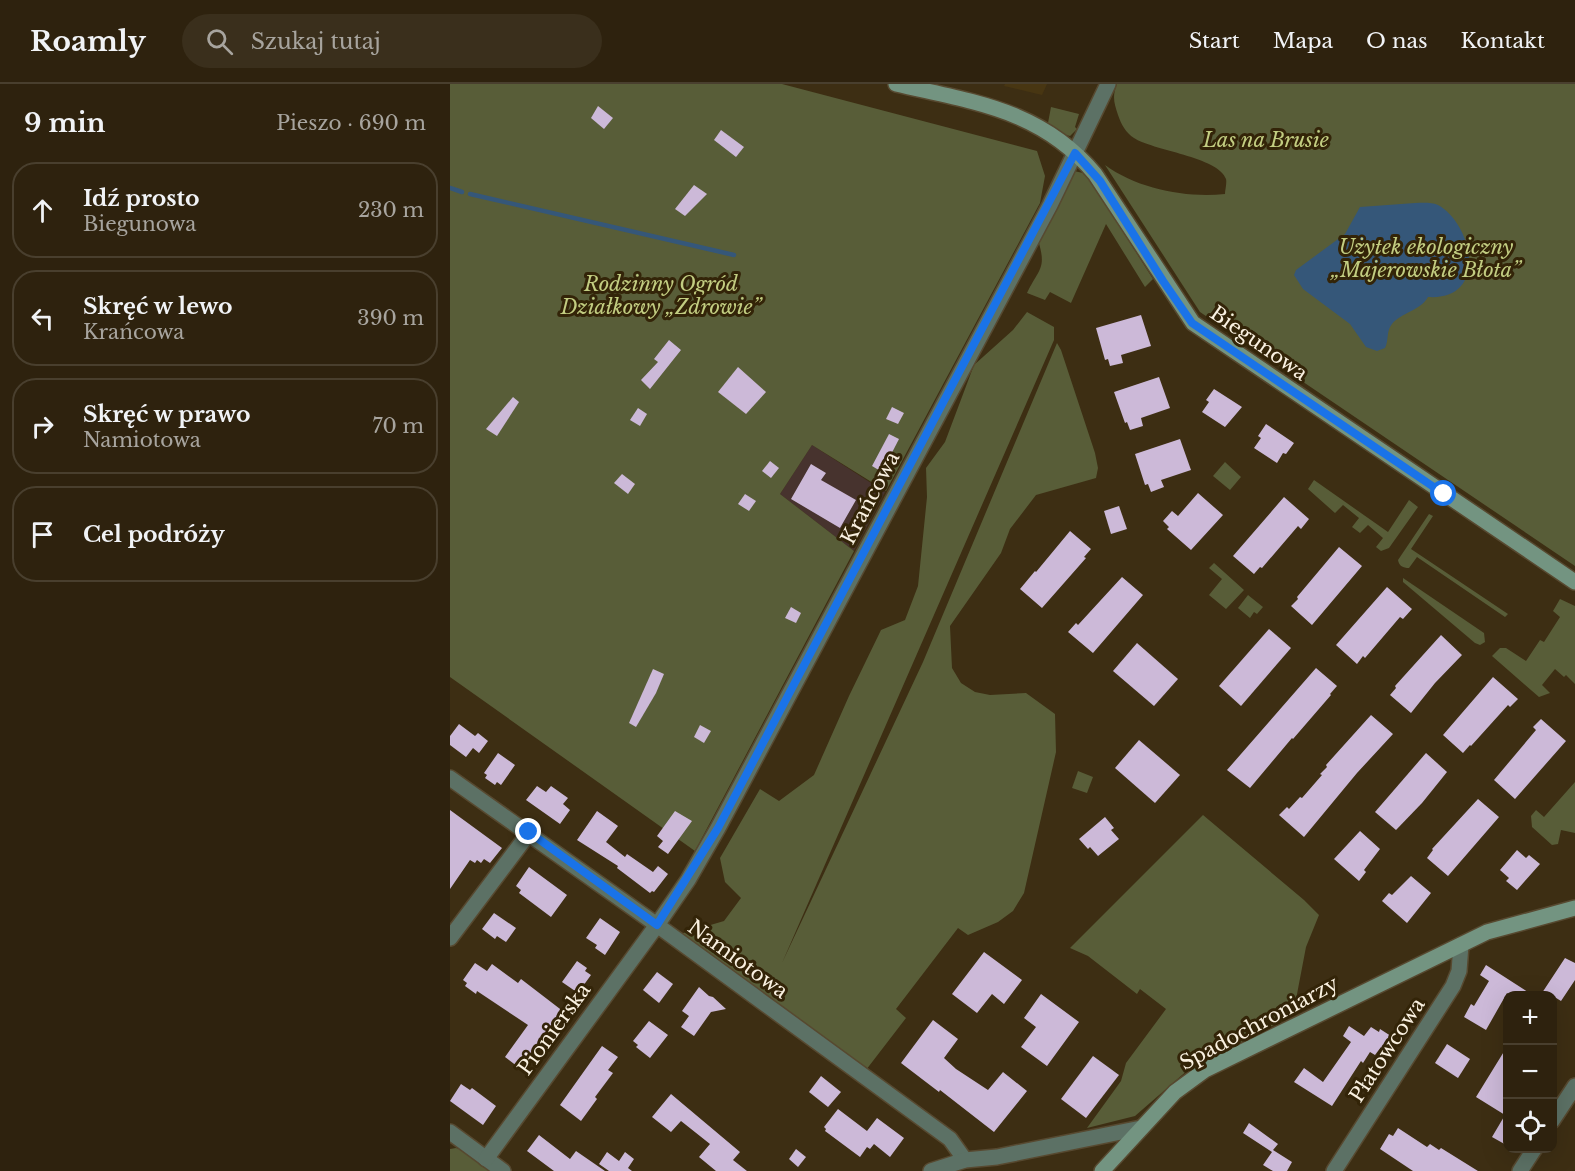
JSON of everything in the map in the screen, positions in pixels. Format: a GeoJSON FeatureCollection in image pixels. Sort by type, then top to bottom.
{"type":"FeatureCollection","features":[{"type":"Feature","properties":{"kind":"street","name":"Biegunowa"},"geometry":{"type":"LineString","coordinates":[[896,84],[1006,111],[1035,124],[1075,153],[1100,181],[1192,323],[1575,582]]}},
{"type":"Feature","properties":{"kind":"street","name":"Krańcowa"},"geometry":{"type":"LineString","coordinates":[[657,925],[718,828],[1075,153],[1108,84]]}},
{"type":"Feature","properties":{"kind":"street","name":"Namiotowa"},"geometry":{"type":"LineString","coordinates":[[450,778],[529,832],[950,1139],[965,1160]]}},
{"type":"Feature","properties":{"kind":"street"},"geometry":{"type":"LineString","coordinates":[[450,938],[529,832]]}},
{"type":"Feature","properties":{"kind":"street","name":"Spadochroniarzy"},"geometry":{"type":"LineString","coordinates":[[1102,1171],[1175,1092],[1205,1071],[1461,945],[1503,927],[1575,908]]}},
{"type":"Feature","properties":{"kind":"street","name":"Pionierska"},"geometry":{"type":"LineString","coordinates":[[486,1159],[657,925]]}},
{"type":"Feature","properties":{"kind":"street","name":"Płatowcowa"},"geometry":{"type":"LineString","coordinates":[[1334,1171],[1454,986],[1459,971],[1461,945]]}},
{"type":"Feature","properties":{"kind":"street"},"geometry":{"type":"LineString","coordinates":[[1557,1113],[1575,1086]]}},
{"type":"Feature","properties":{"kind":"street"},"geometry":{"type":"LineString","coordinates":[[931,1171],[965,1160],[997,1157],[1141,1128]]}},
{"type":"Feature","properties":{"kind":"street"},"geometry":{"type":"LineString","coordinates":[[451,1134],[503,1171]]}},
{"type":"Feature","properties":{"kind":"street"},"geometry":{"type":"LineString","coordinates":[[1520,1171],[1532,1153]]}},
{"type":"Feature","properties":{"kind":"shaded area"},"geometry":{"type":"Polygon","coordinates":[[[1005,84],[1047,84],[1042,95],[1004,86],[1005,84]]]}},
{"type":"Feature","properties":{"kind":"shaded area"},"geometry":{"type":"Polygon","coordinates":[[[812,445],[885,492],[854,551],[780,494],[812,445]]]}},
{"type":"Feature","properties":{"kind":"green space","name":"Rodzinny Ogród Działkowy „Zdrowie”"},"geometry":{"type":"Polygon","coordinates":[[[450,84],[782,84],[1037,151],[1045,176],[1040,203],[886,491],[812,445],[780,494],[854,551],[695,851],[450,677],[450,84]]]}},
{"type":"Feature","properties":{"kind":"green space","name":"Użytek ekologiczny „Majerowskie Błota”"},"geometry":{"type":"Polygon","coordinates":[[[1117,84],[1575,84],[1575,566],[1200,312],[1105,165],[1147,186],[1194,195],[1225,194],[1226,179],[1221,171],[1211,165],[1131,136],[1122,125],[1115,107],[1114,96],[1117,84]]]}},
{"type":"Feature","properties":{"kind":"green space"},"geometry":{"type":"Polygon","coordinates":[[[1051,107],[1079,114],[1075,127],[1077,129],[1070,136],[1048,123],[1051,107]]]}},
{"type":"Feature","properties":{"kind":"green space"},"geometry":{"type":"Polygon","coordinates":[[[1074,171],[1083,173],[1090,180],[1153,279],[1145,287],[1106,224],[1071,303],[1050,292],[1045,300],[1027,293],[1042,263],[1038,240],[1074,171]]]}},
{"type":"Feature","properties":{"kind":"green space"},"geometry":{"type":"Polygon","coordinates":[[[1027,312],[1054,327],[1054,340],[782,963],[923,662],[1057,343],[1095,453],[1098,468],[1096,478],[1036,495],[1010,529],[1001,553],[950,626],[952,668],[961,683],[975,692],[990,695],[1026,693],[1055,714],[1056,752],[1024,893],[1013,911],[998,922],[968,935],[958,928],[896,1009],[906,1018],[866,1070],[768,996],[680,934],[724,921],[741,898],[725,882],[720,858],[760,789],[779,801],[814,775],[881,630],[905,620],[918,586],[927,497],[926,468],[945,442],[974,365],[1013,330],[1027,312]]]}},
{"type":"Feature","properties":{"kind":"green space"},"geometry":{"type":"Polygon","coordinates":[[[1225,462],[1241,477],[1230,490],[1213,476],[1225,462]]]}},
{"type":"Feature","properties":{"kind":"green space"},"geometry":{"type":"Polygon","coordinates":[[[1314,480],[1388,532],[1409,500],[1418,507],[1389,548],[1381,551],[1376,547],[1383,538],[1368,525],[1360,533],[1352,527],[1359,518],[1343,505],[1335,513],[1308,489],[1314,480]]]}},
{"type":"Feature","properties":{"kind":"green space"},"geometry":{"type":"Polygon","coordinates":[[[1429,514],[1433,516],[1411,549],[1508,614],[1505,617],[1417,557],[1409,568],[1399,564],[1398,560],[1429,514]]]}},
{"type":"Feature","properties":{"kind":"green space"},"geometry":{"type":"Polygon","coordinates":[[[1214,563],[1244,590],[1226,609],[1209,595],[1222,579],[1209,568],[1214,563]]]}},
{"type":"Feature","properties":{"kind":"green space"},"geometry":{"type":"Polygon","coordinates":[[[1403,578],[1484,633],[1485,642],[1480,645],[1475,643],[1403,582],[1403,578]]]}},
{"type":"Feature","properties":{"kind":"green space"},"geometry":{"type":"Polygon","coordinates":[[[1248,595],[1263,607],[1257,614],[1254,612],[1250,618],[1238,608],[1248,595]]]}},
{"type":"Feature","properties":{"kind":"green space"},"geometry":{"type":"Polygon","coordinates":[[[1560,599],[1575,606],[1575,684],[1555,669],[1542,685],[1550,693],[1539,697],[1492,656],[1500,648],[1506,648],[1526,661],[1540,640],[1544,642],[1560,617],[1553,611],[1560,599]]]}},
{"type":"Feature","properties":{"kind":"green space"},"geometry":{"type":"Polygon","coordinates":[[[1078,771],[1093,777],[1087,793],[1072,788],[1078,771]]]}},
{"type":"Feature","properties":{"kind":"green space"},"geometry":{"type":"Polygon","coordinates":[[[1575,782],[1575,833],[1561,830],[1558,844],[1552,845],[1532,827],[1531,816],[1536,810],[1544,817],[1575,782]]]}},
{"type":"Feature","properties":{"kind":"green space"},"geometry":{"type":"Polygon","coordinates":[[[1203,815],[1319,915],[1306,947],[1293,1015],[1189,1069],[1135,1116],[1087,1128],[1121,1081],[1126,1063],[1166,1009],[1140,989],[1137,994],[1088,956],[1070,948],[1203,815]]]}},
{"type":"Feature","properties":{"kind":"green space"},"geometry":{"type":"Polygon","coordinates":[[[456,1148],[491,1171],[450,1171],[450,1149],[456,1148]]]}},
{"type":"Feature","properties":{"kind":"water"},"geometry":{"type":"Polygon","coordinates":[[[1415,203],[1438,205],[1460,228],[1469,260],[1467,275],[1460,287],[1447,295],[1428,297],[1425,302],[1396,320],[1389,330],[1385,348],[1377,351],[1366,347],[1350,324],[1303,289],[1294,275],[1296,270],[1345,234],[1360,207],[1415,203]]]}},
{"type":"Feature","properties":{"kind":"building"},"geometry":{"type":"Polygon","coordinates":[[[598,106],[613,118],[604,129],[591,118],[598,106]]]}},
{"type":"Feature","properties":{"kind":"building"},"geometry":{"type":"Polygon","coordinates":[[[721,130],[744,147],[736,157],[714,140],[721,130]]]}},
{"type":"Feature","properties":{"kind":"building"},"geometry":{"type":"Polygon","coordinates":[[[694,185],[707,194],[685,216],[675,209],[694,185]]]}},
{"type":"Feature","properties":{"kind":"building"},"geometry":{"type":"Polygon","coordinates":[[[1141,315],[1151,346],[1121,355],[1123,363],[1110,366],[1108,359],[1105,360],[1096,328],[1141,315]]]}},
{"type":"Feature","properties":{"kind":"building"},"geometry":{"type":"Polygon","coordinates":[[[669,340],[681,350],[650,389],[641,380],[658,362],[654,359],[669,340]]]}},
{"type":"Feature","properties":{"kind":"building"},"geometry":{"type":"Polygon","coordinates":[[[738,367],[766,392],[746,414],[718,392],[738,367]]]}},
{"type":"Feature","properties":{"kind":"building"},"geometry":{"type":"Polygon","coordinates":[[[1159,377],[1170,408],[1141,418],[1143,426],[1130,430],[1127,422],[1125,423],[1114,392],[1159,377]]]}},
{"type":"Feature","properties":{"kind":"building"},"geometry":{"type":"Polygon","coordinates":[[[1214,389],[1242,407],[1225,427],[1202,412],[1209,402],[1206,400],[1214,389]]]}},
{"type":"Feature","properties":{"kind":"building"},"geometry":{"type":"Polygon","coordinates":[[[513,397],[519,402],[497,436],[486,429],[513,397]]]}},
{"type":"Feature","properties":{"kind":"building"},"geometry":{"type":"Polygon","coordinates":[[[892,407],[904,413],[898,424],[886,419],[892,407]]]}},
{"type":"Feature","properties":{"kind":"building"},"geometry":{"type":"Polygon","coordinates":[[[638,408],[647,414],[640,426],[630,420],[638,408]]]}},
{"type":"Feature","properties":{"kind":"building"},"geometry":{"type":"Polygon","coordinates":[[[1266,424],[1294,443],[1286,454],[1283,453],[1277,463],[1254,448],[1266,424]]]}},
{"type":"Feature","properties":{"kind":"building"},"geometry":{"type":"Polygon","coordinates":[[[889,434],[899,439],[882,472],[872,466],[889,434]]]}},
{"type":"Feature","properties":{"kind":"building"},"geometry":{"type":"Polygon","coordinates":[[[1180,439],[1191,470],[1161,480],[1164,487],[1151,492],[1148,484],[1145,485],[1135,454],[1180,439]]]}},
{"type":"Feature","properties":{"kind":"building"},"geometry":{"type":"Polygon","coordinates":[[[770,461],[779,468],[771,478],[762,471],[770,461]]]}},
{"type":"Feature","properties":{"kind":"building"},"geometry":{"type":"Polygon","coordinates":[[[811,464],[826,473],[821,480],[856,500],[840,528],[791,499],[811,464]]]}},
{"type":"Feature","properties":{"kind":"building"},"geometry":{"type":"Polygon","coordinates":[[[622,474],[635,484],[628,494],[614,483],[622,474]]]}},
{"type":"Feature","properties":{"kind":"building"},"geometry":{"type":"Polygon","coordinates":[[[1198,493],[1223,515],[1191,550],[1167,529],[1169,527],[1163,521],[1172,511],[1178,516],[1198,493]]]}},
{"type":"Feature","properties":{"kind":"building"},"geometry":{"type":"Polygon","coordinates":[[[745,494],[756,501],[749,511],[738,504],[745,494]]]}},
{"type":"Feature","properties":{"kind":"building"},"geometry":{"type":"Polygon","coordinates":[[[1284,497],[1309,519],[1301,529],[1298,526],[1262,568],[1260,567],[1254,574],[1233,556],[1284,497]]]}},
{"type":"Feature","properties":{"kind":"building"},"geometry":{"type":"Polygon","coordinates":[[[1119,506],[1127,529],[1111,534],[1104,511],[1119,506]]]}},
{"type":"Feature","properties":{"kind":"building"},"geometry":{"type":"Polygon","coordinates":[[[1070,531],[1091,549],[1084,557],[1086,558],[1042,608],[1020,589],[1070,531]]]}},
{"type":"Feature","properties":{"kind":"building"},"geometry":{"type":"Polygon","coordinates":[[[1339,547],[1362,566],[1312,625],[1291,606],[1339,547]]]}},
{"type":"Feature","properties":{"kind":"building"},"geometry":{"type":"Polygon","coordinates":[[[1122,577],[1143,595],[1093,653],[1068,632],[1076,623],[1078,625],[1122,577]]]}},
{"type":"Feature","properties":{"kind":"building"},"geometry":{"type":"Polygon","coordinates":[[[1387,587],[1412,609],[1403,619],[1400,617],[1365,658],[1363,656],[1357,664],[1336,645],[1387,587]]]}},
{"type":"Feature","properties":{"kind":"building"},"geometry":{"type":"Polygon","coordinates":[[[791,607],[801,613],[796,623],[785,618],[791,607]]]}},
{"type":"Feature","properties":{"kind":"building"},"geometry":{"type":"Polygon","coordinates":[[[1269,629],[1291,648],[1241,706],[1219,686],[1269,629]]]}},
{"type":"Feature","properties":{"kind":"building"},"geometry":{"type":"Polygon","coordinates":[[[1441,635],[1462,655],[1411,713],[1390,695],[1396,688],[1395,686],[1441,635]]]}},
{"type":"Feature","properties":{"kind":"building"},"geometry":{"type":"Polygon","coordinates":[[[1137,643],[1178,679],[1154,706],[1113,671],[1137,643]]]}},
{"type":"Feature","properties":{"kind":"building"},"geometry":{"type":"Polygon","coordinates":[[[1316,668],[1337,686],[1250,788],[1227,770],[1316,668]]]}},
{"type":"Feature","properties":{"kind":"building"},"geometry":{"type":"Polygon","coordinates":[[[653,669],[664,674],[656,693],[636,727],[629,723],[653,669]]]}},
{"type":"Feature","properties":{"kind":"building"},"geometry":{"type":"Polygon","coordinates":[[[1493,677],[1518,699],[1510,707],[1508,705],[1463,753],[1443,735],[1493,677]]]}},
{"type":"Feature","properties":{"kind":"building"},"geometry":{"type":"Polygon","coordinates":[[[1371,715],[1393,734],[1304,837],[1279,815],[1287,807],[1289,809],[1300,797],[1302,798],[1322,775],[1320,774],[1327,767],[1326,765],[1371,715]]]}},
{"type":"Feature","properties":{"kind":"building"},"geometry":{"type":"Polygon","coordinates":[[[1541,719],[1566,741],[1515,799],[1494,780],[1536,730],[1533,727],[1541,719]]]}},
{"type":"Feature","properties":{"kind":"building"},"geometry":{"type":"Polygon","coordinates":[[[459,724],[475,736],[478,733],[488,741],[479,753],[473,748],[466,757],[450,745],[450,736],[459,724]]]}},
{"type":"Feature","properties":{"kind":"building"},"geometry":{"type":"Polygon","coordinates":[[[700,725],[711,731],[704,743],[694,737],[700,725]]]}},
{"type":"Feature","properties":{"kind":"building"},"geometry":{"type":"Polygon","coordinates":[[[1139,740],[1180,775],[1155,803],[1115,768],[1139,740]]]}},
{"type":"Feature","properties":{"kind":"building"},"geometry":{"type":"Polygon","coordinates":[[[498,753],[515,765],[501,785],[497,782],[495,785],[485,778],[487,775],[484,773],[498,753]]]}},
{"type":"Feature","properties":{"kind":"building"},"geometry":{"type":"Polygon","coordinates":[[[1426,753],[1447,772],[1396,830],[1375,812],[1426,753]]]}},
{"type":"Feature","properties":{"kind":"building"},"geometry":{"type":"Polygon","coordinates":[[[537,786],[546,792],[551,786],[568,798],[563,804],[570,810],[560,824],[526,800],[537,786]]]}},
{"type":"Feature","properties":{"kind":"building"},"geometry":{"type":"Polygon","coordinates":[[[1478,799],[1499,817],[1448,876],[1427,858],[1432,849],[1478,799]]]}},
{"type":"Feature","properties":{"kind":"building"},"geometry":{"type":"Polygon","coordinates":[[[450,810],[502,848],[490,863],[484,859],[481,863],[477,860],[475,863],[470,860],[450,889],[450,810]]]}},
{"type":"Feature","properties":{"kind":"building"},"geometry":{"type":"Polygon","coordinates":[[[597,811],[618,826],[606,842],[625,857],[627,854],[653,872],[658,866],[668,874],[654,892],[650,893],[617,868],[618,866],[577,840],[597,811]]]}},
{"type":"Feature","properties":{"kind":"building"},"geometry":{"type":"Polygon","coordinates":[[[675,811],[692,821],[668,854],[658,847],[663,841],[657,836],[675,811]]]}},
{"type":"Feature","properties":{"kind":"building"},"geometry":{"type":"Polygon","coordinates":[[[1105,817],[1114,828],[1111,830],[1119,839],[1098,856],[1079,839],[1105,817]]]}},
{"type":"Feature","properties":{"kind":"building"},"geometry":{"type":"Polygon","coordinates":[[[1360,831],[1380,849],[1364,870],[1366,872],[1359,881],[1334,859],[1360,831]]]}},
{"type":"Feature","properties":{"kind":"building"},"geometry":{"type":"Polygon","coordinates":[[[1517,850],[1526,858],[1529,855],[1540,864],[1517,890],[1506,881],[1509,878],[1500,870],[1517,850]]]}},
{"type":"Feature","properties":{"kind":"building"},"geometry":{"type":"Polygon","coordinates":[[[529,867],[567,895],[551,917],[519,893],[521,890],[516,886],[529,867]]]}},
{"type":"Feature","properties":{"kind":"building"},"geometry":{"type":"Polygon","coordinates":[[[1411,876],[1431,893],[1407,923],[1382,901],[1389,893],[1392,895],[1411,876]]]}},
{"type":"Feature","properties":{"kind":"building"},"geometry":{"type":"Polygon","coordinates":[[[494,913],[516,928],[506,942],[497,936],[495,939],[482,929],[494,913]]]}},
{"type":"Feature","properties":{"kind":"building"},"geometry":{"type":"Polygon","coordinates":[[[600,918],[620,932],[605,955],[595,948],[597,945],[586,938],[600,918]]]}},
{"type":"Feature","properties":{"kind":"building"},"geometry":{"type":"Polygon","coordinates":[[[984,952],[1022,980],[1004,1004],[992,994],[977,1013],[952,994],[984,952]]]}},
{"type":"Feature","properties":{"kind":"building"},"geometry":{"type":"Polygon","coordinates":[[[1565,958],[1575,963],[1575,980],[1561,1001],[1557,998],[1557,991],[1543,991],[1565,958]]]}},
{"type":"Feature","properties":{"kind":"building"},"geometry":{"type":"Polygon","coordinates":[[[577,961],[587,968],[585,971],[591,975],[578,993],[562,982],[577,961]]]}},
{"type":"Feature","properties":{"kind":"building"},"geometry":{"type":"Polygon","coordinates":[[[475,963],[487,971],[492,964],[518,983],[521,979],[564,1012],[522,1070],[505,1057],[528,1025],[477,991],[476,994],[465,986],[467,983],[463,980],[475,963]]]}},
{"type":"Feature","properties":{"kind":"building"},"geometry":{"type":"Polygon","coordinates":[[[1486,965],[1526,991],[1503,991],[1503,1000],[1486,1030],[1464,1017],[1471,1004],[1474,1006],[1489,981],[1480,975],[1486,965]]]}},
{"type":"Feature","properties":{"kind":"building"},"geometry":{"type":"Polygon","coordinates":[[[657,972],[673,984],[659,1003],[643,990],[657,972]]]}},
{"type":"Feature","properties":{"kind":"building"},"geometry":{"type":"Polygon","coordinates":[[[699,987],[726,1009],[711,1012],[694,1036],[681,1027],[689,1016],[682,1011],[699,987]]]}},
{"type":"Feature","properties":{"kind":"building"},"geometry":{"type":"Polygon","coordinates":[[[1041,994],[1079,1022],[1047,1066],[1021,1047],[1036,1027],[1024,1018],[1041,994]]]}},
{"type":"Feature","properties":{"kind":"building"},"geometry":{"type":"Polygon","coordinates":[[[933,1020],[958,1039],[944,1058],[956,1069],[988,1090],[1003,1072],[1027,1091],[994,1132],[901,1063],[933,1020]]]}},
{"type":"Feature","properties":{"kind":"building"},"geometry":{"type":"Polygon","coordinates":[[[649,1021],[668,1035],[650,1058],[636,1047],[638,1045],[633,1041],[649,1021]]]}},
{"type":"Feature","properties":{"kind":"building"},"geometry":{"type":"Polygon","coordinates":[[[1349,1026],[1364,1036],[1371,1027],[1379,1032],[1380,1029],[1394,1038],[1386,1051],[1381,1047],[1375,1055],[1370,1052],[1363,1063],[1361,1061],[1332,1106],[1294,1082],[1304,1068],[1323,1082],[1351,1042],[1343,1036],[1349,1026]]]}},
{"type":"Feature","properties":{"kind":"building"},"geometry":{"type":"Polygon","coordinates":[[[1447,1044],[1470,1059],[1458,1078],[1435,1063],[1447,1044]]]}},
{"type":"Feature","properties":{"kind":"building"},"geometry":{"type":"Polygon","coordinates":[[[602,1046],[618,1057],[608,1070],[613,1073],[581,1121],[560,1105],[602,1046]]]}},
{"type":"Feature","properties":{"kind":"building"},"geometry":{"type":"Polygon","coordinates":[[[1503,1053],[1503,1114],[1476,1097],[1503,1053]]]}},
{"type":"Feature","properties":{"kind":"building"},"geometry":{"type":"Polygon","coordinates":[[[1093,1056],[1119,1075],[1086,1118],[1061,1099],[1093,1056]]]}},
{"type":"Feature","properties":{"kind":"building"},"geometry":{"type":"Polygon","coordinates":[[[821,1076],[841,1092],[828,1107],[809,1092],[821,1076]]]}},
{"type":"Feature","properties":{"kind":"building"},"geometry":{"type":"Polygon","coordinates":[[[461,1084],[470,1090],[472,1088],[496,1106],[483,1125],[450,1101],[461,1084]]]}},
{"type":"Feature","properties":{"kind":"building"},"geometry":{"type":"Polygon","coordinates":[[[671,1094],[740,1152],[733,1160],[747,1171],[716,1171],[699,1157],[710,1144],[681,1121],[671,1132],[652,1117],[671,1094]]]}},
{"type":"Feature","properties":{"kind":"building"},"geometry":{"type":"Polygon","coordinates":[[[838,1109],[867,1131],[877,1118],[904,1138],[890,1157],[874,1144],[870,1149],[867,1147],[860,1157],[825,1131],[824,1127],[838,1109]]]}},
{"type":"Feature","properties":{"kind":"building"},"geometry":{"type":"Polygon","coordinates":[[[1503,1118],[1503,1143],[1492,1137],[1503,1118]]]}},
{"type":"Feature","properties":{"kind":"building"},"geometry":{"type":"Polygon","coordinates":[[[1249,1123],[1278,1144],[1273,1150],[1292,1162],[1287,1171],[1273,1171],[1263,1165],[1272,1152],[1243,1133],[1249,1123]]]}},
{"type":"Feature","properties":{"kind":"building"},"geometry":{"type":"Polygon","coordinates":[[[1398,1128],[1427,1147],[1430,1144],[1439,1150],[1441,1148],[1478,1171],[1413,1171],[1380,1149],[1389,1134],[1393,1136],[1398,1128]]]}},
{"type":"Feature","properties":{"kind":"building"},"geometry":{"type":"Polygon","coordinates":[[[539,1135],[570,1159],[576,1151],[605,1171],[554,1171],[527,1151],[539,1135]]]}},
{"type":"Feature","properties":{"kind":"building"},"geometry":{"type":"Polygon","coordinates":[[[796,1149],[806,1157],[798,1167],[789,1159],[796,1149]]]}},
{"type":"Feature","properties":{"kind":"building"},"geometry":{"type":"Polygon","coordinates":[[[607,1152],[619,1161],[625,1152],[634,1159],[628,1168],[632,1171],[609,1171],[599,1164],[607,1152]]]}},
{"type":"Feature","properties":{"kind":"waterway"},"geometry":{"type":"LineString","coordinates":[[450,188],[462,192]]}},
{"type":"Feature","properties":{"kind":"waterway"},"geometry":{"type":"LineString","coordinates":[[470,194],[734,255]]}},
{"type":"Feature","properties":{"kind":"route"},"geometry":{"type":"LineString","coordinates":[[529,832],[657,925],[688,880],[718,828],[1050,205],[1075,153],[1100,181],[1192,323],[1444,494]]}},
{"type":"Feature","properties":{"kind":"park label","name":"Las na Brusie"},"geometry":{"type":"Point","coordinates":[1266,140]}}]}
